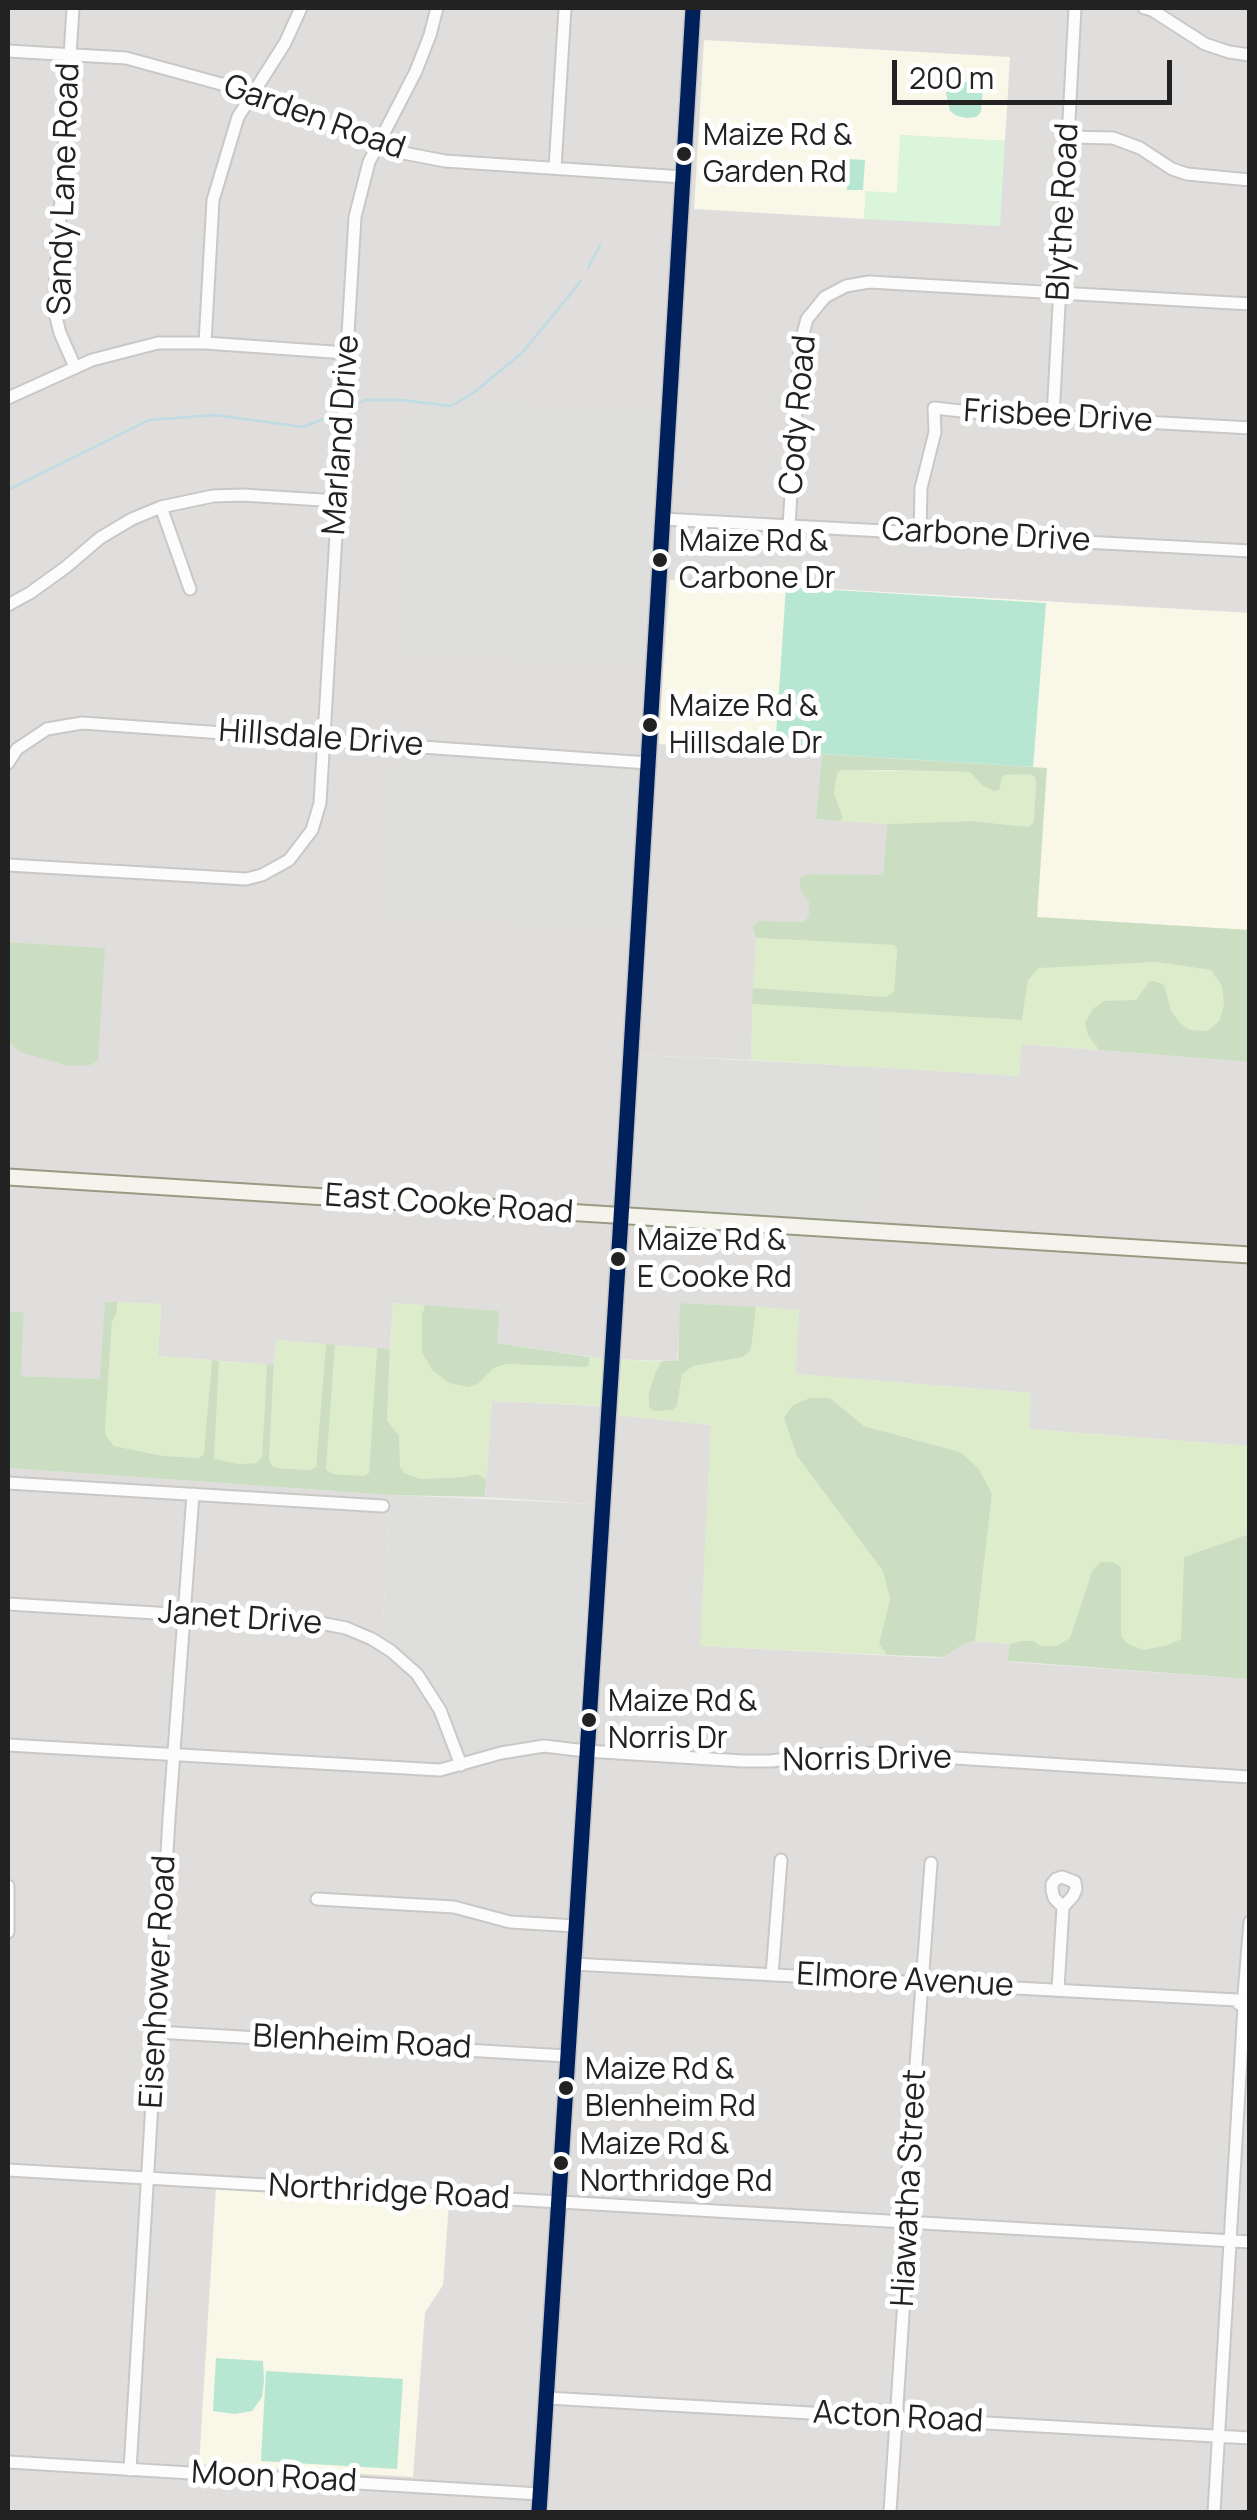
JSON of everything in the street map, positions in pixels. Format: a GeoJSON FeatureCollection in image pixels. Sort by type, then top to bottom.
{"type":"FeatureCollection","features":[{"type":"Feature","properties":{"kind":"main road","name":"East Cooke Road"},"geometry":{"type":"LineString","coordinates":[[8,1177],[1250,1254]]}},
{"type":"Feature","properties":{"kind":"street","name":"Sandy Lane Road"},"geometry":{"type":"LineString","coordinates":[[73,8],[54,309],[75,367]]}},
{"type":"Feature","properties":{"kind":"street"},"geometry":{"type":"LineString","coordinates":[[205,343],[214,200],[238,117],[301,8]]}},
{"type":"Feature","properties":{"kind":"street","name":"Marland Drive"},"geometry":{"type":"LineString","coordinates":[[8,865],[246,879],[281,866],[297,853],[312,830],[320,803],[355,217],[369,162],[416,71],[438,8]]}},
{"type":"Feature","properties":{"kind":"street"},"geometry":{"type":"LineString","coordinates":[[555,168],[565,8]]}},
{"type":"Feature","properties":{"kind":"street"},"geometry":{"type":"LineString","coordinates":[[539,2512],[694,8]]}},
{"type":"Feature","properties":{"kind":"street","name":"Blythe Road"},"geometry":{"type":"LineString","coordinates":[[1053,417],[1075,8]]}},
{"type":"Feature","properties":{"kind":"street"},"geometry":{"type":"LineString","coordinates":[[1144,8],[1206,44],[1250,56]]}},
{"type":"Feature","properties":{"kind":"street","name":"Garden Road"},"geometry":{"type":"LineString","coordinates":[[8,51],[126,58],[252,95],[398,152],[445,161],[683,177]]}},
{"type":"Feature","properties":{"kind":"street"},"geometry":{"type":"LineString","coordinates":[[1068,137],[1113,138],[1187,174],[1250,180]]}},
{"type":"Feature","properties":{"kind":"street","name":"Cody Road"},"geometry":{"type":"LineString","coordinates":[[789,526],[800,346],[808,319],[824,298],[846,286],[869,282],[1060,294]]}},
{"type":"Feature","properties":{"kind":"street"},"geometry":{"type":"LineString","coordinates":[[1060,294],[1250,304]]}},
{"type":"Feature","properties":{"kind":"street"},"geometry":{"type":"LineString","coordinates":[[8,398],[75,367],[158,343],[347,352]]}},
{"type":"Feature","properties":{"kind":"street","name":"Frisbee Drive"},"geometry":{"type":"LineString","coordinates":[[920,533],[922,488],[935,432],[934,408],[1250,428]]}},
{"type":"Feature","properties":{"kind":"street"},"geometry":{"type":"LineString","coordinates":[[8,605],[66,567],[100,538],[132,518],[160,507],[213,496],[338,501]]}},
{"type":"Feature","properties":{"kind":"street"},"geometry":{"type":"LineString","coordinates":[[160,507],[190,589]]}},
{"type":"Feature","properties":{"kind":"street","name":"Carbone Drive"},"geometry":{"type":"LineString","coordinates":[[664,519],[1250,551]]}},
{"type":"Feature","properties":{"kind":"street","name":"Hillsdale Drive"},"geometry":{"type":"LineString","coordinates":[[8,764],[17,749],[47,729],[82,722],[648,762]]}},
{"type":"Feature","properties":{"kind":"street"},"geometry":{"type":"LineString","coordinates":[[8,1482],[383,1506]]}},
{"type":"Feature","properties":{"kind":"street","name":"Eisenhower Road"},"geometry":{"type":"LineString","coordinates":[[130,2470],[192,1494]]}},
{"type":"Feature","properties":{"kind":"street","name":"Janet Drive"},"geometry":{"type":"LineString","coordinates":[[8,1604],[320,1622],[346,1628],[372,1638],[417,1674],[445,1720],[461,1765]]}},
{"type":"Feature","properties":{"kind":"street","name":"Norris Drive"},"geometry":{"type":"LineString","coordinates":[[8,1744],[419,1770],[440,1770],[544,1746],[586,1752],[772,1761],[878,1753],[1250,1777]]}},
{"type":"Feature","properties":{"kind":"street"},"geometry":{"type":"LineString","coordinates":[[772,1975],[781,1860]]}},
{"type":"Feature","properties":{"kind":"street","name":"Hiawatha Street"},"geometry":{"type":"LineString","coordinates":[[890,2512],[908,2172],[931,1863]]}},
{"type":"Feature","properties":{"kind":"street"},"geometry":{"type":"LineString","coordinates":[[8,1886],[8,1932]]}},
{"type":"Feature","properties":{"kind":"street"},"geometry":{"type":"LineString","coordinates":[[317,1899],[454,1907],[510,1922],[576,1926]]}},
{"type":"Feature","properties":{"kind":"street"},"geometry":{"type":"LineString","coordinates":[[1058,1989],[1063,1907]]}},
{"type":"Feature","properties":{"kind":"street"},"geometry":{"type":"LineString","coordinates":[[1214,2512],[1250,1922]]}},
{"type":"Feature","properties":{"kind":"street","name":"Elmore Avenue"},"geometry":{"type":"LineString","coordinates":[[573,1964],[1245,2000]]}},
{"type":"Feature","properties":{"kind":"street","name":"Blenheim Road"},"geometry":{"type":"LineString","coordinates":[[156,2032],[567,2056]]}},
{"type":"Feature","properties":{"kind":"street","name":"Northridge Road"},"geometry":{"type":"LineString","coordinates":[[8,2170],[1250,2242]]}},
{"type":"Feature","properties":{"kind":"street","name":"Acton Road"},"geometry":{"type":"LineString","coordinates":[[546,2398],[1250,2438]]}},
{"type":"Feature","properties":{"kind":"street","name":"Moon Road"},"geometry":{"type":"LineString","coordinates":[[8,2462],[540,2494]]}},
{"type":"Feature","properties":{"kind":"shaded area"},"geometry":{"type":"Polygon","coordinates":[[[8,8],[1249,8],[1249,613],[660,579],[416,399],[401,648],[663,667],[659,744],[822,754],[817,819],[887,824],[883,876],[806,874],[802,893],[809,900],[809,915],[804,922],[760,921],[752,927],[756,938],[751,1060],[638,1055],[864,1224],[875,1067],[1019,1076],[1021,1044],[1249,1062],[1249,1446],[1029,1429],[1030,1393],[795,1374],[799,1310],[681,1303],[677,1361],[606,1359],[497,1343],[498,1311],[393,1303],[390,1350],[276,1340],[274,1365],[158,1356],[161,1304],[106,1302],[101,1379],[21,1376],[24,1312],[8,1311],[8,1042],[20,1052],[105,948],[8,942],[8,8]]]}},
{"type":"Feature","properties":{"kind":"shaded area"},"geometry":{"type":"Polygon","coordinates":[[[704,40],[1010,57],[1005,141],[901,135],[897,193],[866,192],[864,219],[694,209],[704,40]]]}},
{"type":"Feature","properties":{"kind":"shaded area"},"geometry":{"type":"Polygon","coordinates":[[[415,399],[669,416],[660,580],[670,580],[663,667],[401,649],[415,399]]]}},
{"type":"Feature","properties":{"kind":"shaded area"},"geometry":{"type":"Polygon","coordinates":[[[670,580],[1249,613],[1249,930],[1037,917],[1046,768],[659,744],[670,580]]]}},
{"type":"Feature","properties":{"kind":"shaded area"},"geometry":{"type":"Polygon","coordinates":[[[432,752],[638,767],[642,772],[634,928],[382,914],[390,769],[432,752]]]}},
{"type":"Feature","properties":{"kind":"shaded area"},"geometry":{"type":"Polygon","coordinates":[[[638,1055],[875,1067],[865,1224],[639,1207],[632,1202],[638,1055]]]}},
{"type":"Feature","properties":{"kind":"shaded area"},"geometry":{"type":"Polygon","coordinates":[[[492,1401],[615,1407],[616,1415],[711,1425],[701,1646],[931,1658],[943,1657],[975,1641],[1010,1644],[1009,1662],[1249,1679],[1249,2512],[8,2512],[8,1468],[391,1495],[382,1638],[414,1661],[436,1689],[455,1728],[579,1741],[594,1504],[485,1497],[492,1401]],[[449,2201],[425,2312],[443,2285],[449,2201]]]}},
{"type":"Feature","properties":{"kind":"shaded area"},"geometry":{"type":"Polygon","coordinates":[[[391,1495],[594,1504],[578,1744],[536,1743],[469,1755],[463,1752],[436,1689],[414,1661],[382,1638],[391,1495]]]}},
{"type":"Feature","properties":{"kind":"shaded area"},"geometry":{"type":"Polygon","coordinates":[[[216,2187],[449,2201],[443,2285],[425,2312],[413,2477],[199,2464],[216,2187]]]}},
{"type":"Feature","properties":{"kind":"green space"},"geometry":{"type":"Polygon","coordinates":[[[982,79],[987,83],[983,86],[981,112],[976,117],[957,116],[950,111],[946,93],[953,82],[982,79]]]}},
{"type":"Feature","properties":{"kind":"green space"},"geometry":{"type":"Polygon","coordinates":[[[900,135],[1005,141],[1000,226],[864,219],[866,191],[897,193],[900,135]]]}},
{"type":"Feature","properties":{"kind":"green space"},"geometry":{"type":"Polygon","coordinates":[[[848,159],[865,160],[863,190],[847,190],[848,159]]]}},
{"type":"Feature","properties":{"kind":"green space"},"geometry":{"type":"Polygon","coordinates":[[[786,587],[1046,603],[1033,767],[775,751],[786,587]]]}},
{"type":"Feature","properties":{"kind":"green space"},"geometry":{"type":"Polygon","coordinates":[[[822,754],[1047,768],[1037,917],[1249,930],[1249,1062],[1099,1050],[1088,1035],[1085,1022],[1094,1008],[1104,1001],[1136,1000],[1149,982],[1164,985],[1171,1010],[1190,1030],[1207,1031],[1219,1021],[1224,1005],[1222,986],[1211,970],[1156,962],[1039,968],[1028,980],[1022,1020],[752,1004],[753,988],[886,997],[894,992],[894,945],[756,938],[752,927],[760,921],[804,922],[809,915],[809,901],[802,893],[799,879],[806,874],[883,875],[887,824],[972,821],[1028,827],[1034,822],[1036,781],[1029,774],[1006,775],[999,790],[994,791],[970,772],[890,770],[841,770],[834,793],[843,818],[816,819],[822,754]]]}},
{"type":"Feature","properties":{"kind":"green space"},"geometry":{"type":"Polygon","coordinates":[[[841,770],[971,772],[983,785],[1006,774],[1029,774],[1036,781],[1034,822],[1028,827],[972,821],[840,821],[843,818],[834,793],[841,770]]]}},
{"type":"Feature","properties":{"kind":"green space"},"geometry":{"type":"Polygon","coordinates":[[[756,938],[894,945],[894,993],[887,997],[753,988],[756,938]]]}},
{"type":"Feature","properties":{"kind":"green space"},"geometry":{"type":"Polygon","coordinates":[[[8,942],[105,948],[98,1060],[91,1065],[69,1066],[20,1052],[8,1042],[8,942]]]}},
{"type":"Feature","properties":{"kind":"green space"},"geometry":{"type":"Polygon","coordinates":[[[1156,962],[1211,970],[1222,986],[1224,1005],[1219,1021],[1207,1031],[1190,1030],[1171,1010],[1164,985],[1149,982],[1136,1000],[1126,1001],[1088,1035],[1099,1050],[1022,1044],[1019,1076],[751,1060],[752,1004],[1022,1020],[1028,980],[1039,967],[1156,962]]]}},
{"type":"Feature","properties":{"kind":"green space"},"geometry":{"type":"Polygon","coordinates":[[[105,1302],[117,1302],[112,1322],[105,1428],[114,1446],[163,1456],[199,1458],[204,1454],[212,1360],[219,1361],[214,1459],[256,1463],[262,1458],[267,1364],[274,1365],[269,1459],[277,1468],[310,1470],[316,1467],[326,1344],[335,1345],[326,1470],[365,1476],[369,1473],[377,1348],[390,1350],[387,1420],[399,1436],[400,1467],[404,1473],[421,1479],[476,1474],[486,1479],[485,1497],[391,1495],[8,1468],[8,1311],[24,1312],[21,1376],[100,1379],[105,1302]]]}},
{"type":"Feature","properties":{"kind":"green space"},"geometry":{"type":"Polygon","coordinates":[[[117,1302],[161,1304],[158,1356],[212,1360],[205,1454],[199,1458],[163,1456],[114,1446],[106,1436],[112,1322],[117,1302]]]}},
{"type":"Feature","properties":{"kind":"green space"},"geometry":{"type":"Polygon","coordinates":[[[393,1303],[425,1305],[422,1315],[479,1383],[494,1368],[507,1364],[584,1367],[589,1364],[589,1357],[606,1359],[604,1406],[492,1401],[486,1479],[475,1474],[421,1479],[404,1473],[399,1467],[399,1436],[387,1420],[393,1303]]]}},
{"type":"Feature","properties":{"kind":"green space"},"geometry":{"type":"Polygon","coordinates":[[[680,1303],[756,1307],[751,1350],[743,1357],[693,1366],[682,1374],[677,1406],[654,1411],[649,1407],[649,1392],[656,1371],[662,1361],[678,1361],[680,1303]]]}},
{"type":"Feature","properties":{"kind":"green space"},"geometry":{"type":"Polygon","coordinates":[[[425,1305],[499,1311],[497,1343],[589,1357],[589,1365],[507,1364],[494,1368],[469,1387],[449,1383],[432,1370],[422,1352],[425,1305]]]}},
{"type":"Feature","properties":{"kind":"green space"},"geometry":{"type":"Polygon","coordinates":[[[756,1307],[799,1310],[796,1374],[1031,1393],[1029,1429],[1249,1446],[1249,1534],[1184,1557],[1181,1639],[1168,1645],[1143,1650],[1128,1645],[1121,1636],[1121,1567],[1113,1562],[1092,1571],[1070,1638],[1056,1646],[1040,1646],[1034,1641],[975,1641],[992,1494],[960,1452],[864,1426],[830,1398],[793,1405],[785,1418],[797,1456],[883,1571],[890,1599],[879,1644],[887,1655],[700,1646],[711,1425],[615,1415],[618,1360],[662,1361],[649,1392],[649,1406],[677,1406],[682,1374],[693,1366],[743,1357],[751,1350],[756,1307]]]}},
{"type":"Feature","properties":{"kind":"green space"},"geometry":{"type":"Polygon","coordinates":[[[276,1340],[326,1344],[316,1467],[310,1470],[277,1468],[269,1459],[276,1340]]]}},
{"type":"Feature","properties":{"kind":"green space"},"geometry":{"type":"Polygon","coordinates":[[[335,1345],[377,1348],[366,1476],[326,1470],[335,1345]]]}},
{"type":"Feature","properties":{"kind":"green space"},"geometry":{"type":"Polygon","coordinates":[[[219,1361],[267,1364],[262,1458],[256,1463],[214,1460],[219,1361]]]}},
{"type":"Feature","properties":{"kind":"green space"},"geometry":{"type":"Polygon","coordinates":[[[810,1398],[830,1398],[864,1426],[960,1452],[978,1468],[992,1494],[975,1641],[943,1657],[887,1655],[879,1644],[890,1599],[883,1571],[797,1456],[784,1418],[793,1405],[810,1398]]]}},
{"type":"Feature","properties":{"kind":"green space"},"geometry":{"type":"Polygon","coordinates":[[[1249,1534],[1249,1679],[1008,1661],[1010,1644],[1034,1641],[1040,1646],[1056,1646],[1070,1638],[1092,1571],[1101,1562],[1121,1567],[1121,1636],[1128,1644],[1143,1650],[1181,1639],[1184,1557],[1249,1534]]]}},
{"type":"Feature","properties":{"kind":"green space"},"geometry":{"type":"Polygon","coordinates":[[[216,2358],[263,2361],[262,2397],[252,2411],[213,2411],[216,2358]]]}},
{"type":"Feature","properties":{"kind":"green space"},"geometry":{"type":"Polygon","coordinates":[[[266,2371],[403,2379],[397,2469],[261,2461],[266,2371]]]}},
{"type":"Feature","properties":{"kind":"waterway"},"geometry":{"type":"LineString","coordinates":[[588,268],[600,245]]}},
{"type":"Feature","properties":{"kind":"waterway"},"geometry":{"type":"LineString","coordinates":[[351,407],[365,400],[451,406],[522,353],[581,281]]}},
{"type":"Feature","properties":{"kind":"waterway"},"geometry":{"type":"LineString","coordinates":[[8,490],[149,420],[215,415],[303,427],[336,414]]}},
{"type":"Feature","properties":{"kind":"transit line"},"geometry":{"type":"LineString","coordinates":[[539,2512],[693,8]]}},
{"type":"Feature","properties":{"kind":"place","name":"Maize Rd & Garden Rd"},"geometry":{"type":"Point","coordinates":[684,154]}},
{"type":"Feature","properties":{"kind":"place","name":"Maize Rd & Carbone Dr"},"geometry":{"type":"Point","coordinates":[660,560]}},
{"type":"Feature","properties":{"kind":"place","name":"Maize Rd & Hillsdale Dr"},"geometry":{"type":"Point","coordinates":[650,725]}},
{"type":"Feature","properties":{"kind":"place","name":"Maize Rd & E Cooke Rd"},"geometry":{"type":"Point","coordinates":[618,1259]}},
{"type":"Feature","properties":{"kind":"place","name":"Maize Rd & Norris Dr"},"geometry":{"type":"Point","coordinates":[589,1720]}},
{"type":"Feature","properties":{"kind":"place","name":"Maize Rd & Blenheim Rd"},"geometry":{"type":"Point","coordinates":[566,2088]}},
{"type":"Feature","properties":{"kind":"place","name":"Maize Rd & Northridge Rd"},"geometry":{"type":"Point","coordinates":[561,2163]}}]}
